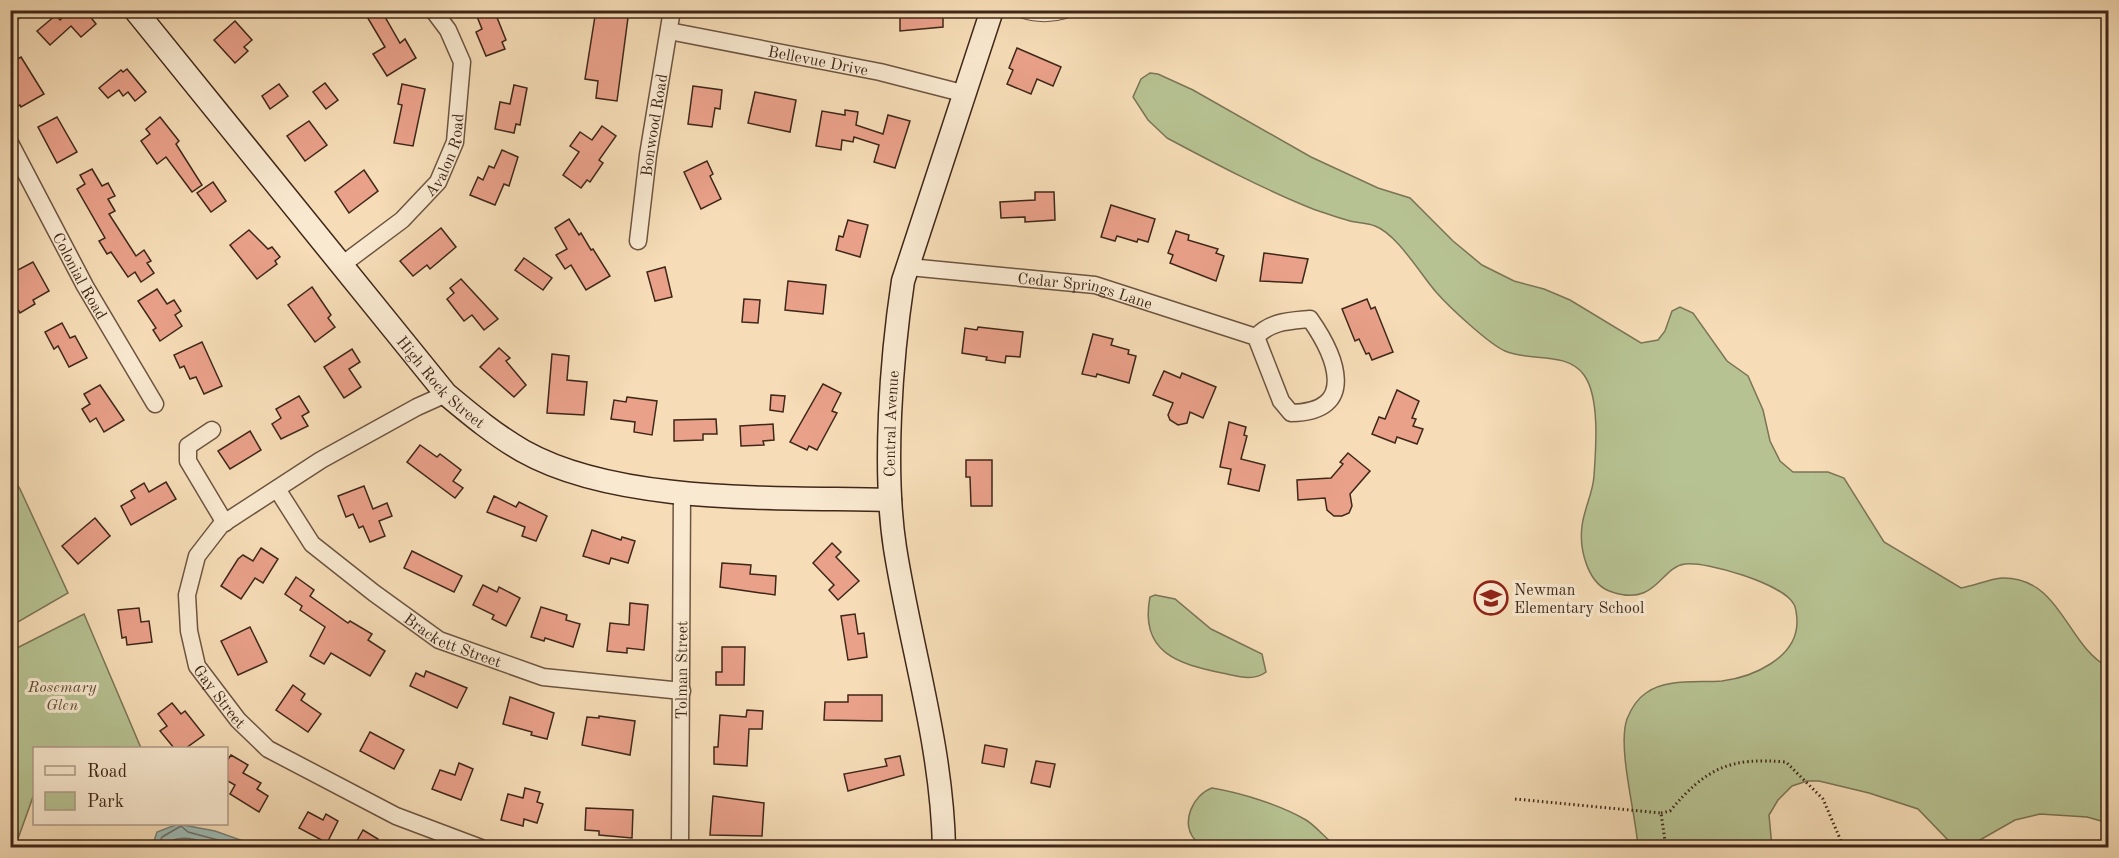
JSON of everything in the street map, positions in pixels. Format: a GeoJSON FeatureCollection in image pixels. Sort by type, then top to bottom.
{"type":"FeatureCollection","features":[{"type":"Feature","properties":{"kind":"street"},"geometry":{"type":"LineString","coordinates":[[10,15],[15,10]]}},
{"type":"Feature","properties":{"kind":"street","name":"High Rock Street"},"geometry":{"type":"LineString","coordinates":[[135,10],[446,394],[476,419],[523,451],[565,469],[615,484],[682,492],[890,500]]}},
{"type":"Feature","properties":{"kind":"street","name":"Avalon Road"},"geometry":{"type":"LineString","coordinates":[[343,264],[402,220],[438,182],[455,142],[462,62],[448,30],[433,10]]}},
{"type":"Feature","properties":{"kind":"street","name":"Bonwood Road"},"geometry":{"type":"LineString","coordinates":[[638,241],[648,155],[672,10]]}},
{"type":"Feature","properties":{"kind":"street","name":"Central Avenue"},"geometry":{"type":"LineString","coordinates":[[945,848],[943,805],[934,738],[896,549],[890,500],[897,322],[903,282],[992,10]]}},
{"type":"Feature","properties":{"kind":"street","name":"Bellevue Drive"},"geometry":{"type":"LineString","coordinates":[[669,31],[880,72],[966,94]]}},
{"type":"Feature","properties":{"kind":"street","name":"Colonial Road"},"geometry":{"type":"LineString","coordinates":[[10,143],[85,286],[155,404]]}},
{"type":"Feature","properties":{"kind":"street","name":"Cedar Springs Lane"},"geometry":{"type":"LineString","coordinates":[[909,267],[1095,285],[1256,337]]}},
{"type":"Feature","properties":{"kind":"street"},"geometry":{"type":"LineString","coordinates":[[1310,319],[1328,344],[1338,385],[1328,404],[1312,412],[1291,412],[1281,401],[1256,337],[1263,329],[1280,322],[1310,319]]}},
{"type":"Feature","properties":{"kind":"street","name":"Gay Street"},"geometry":{"type":"LineString","coordinates":[[446,394],[417,407],[321,460],[214,532],[197,556],[187,601],[189,631],[197,666],[238,720],[268,749],[396,816],[481,848]]}},
{"type":"Feature","properties":{"kind":"street"},"geometry":{"type":"LineString","coordinates":[[212,430],[188,446],[187,453],[225,523]]}},
{"type":"Feature","properties":{"kind":"street","name":"Brackett Street"},"geometry":{"type":"LineString","coordinates":[[277,489],[312,543],[374,593],[439,640],[543,676],[682,691]]}},
{"type":"Feature","properties":{"kind":"street","name":"Tolman Street"},"geometry":{"type":"LineString","coordinates":[[680,848],[682,492]]}},
{"type":"Feature","properties":{"kind":"lane"},"geometry":{"type":"LineString","coordinates":[[1011,10],[1030,17],[1051,18],[1066,14],[1069,10]]}},
{"type":"Feature","properties":{"kind":"path"},"geometry":{"type":"LineString","coordinates":[[1515,799],[1613,806],[1661,813],[1670,811],[1686,792],[1715,769],[1754,759],[1786,762],[1823,799],[1844,848]]}},
{"type":"Feature","properties":{"kind":"path"},"geometry":{"type":"LineString","coordinates":[[1661,813],[1666,848]]}},
{"type":"Feature","properties":{"kind":"green space"},"geometry":{"type":"Polygon","coordinates":[[[1150,73],[1158,74],[1193,90],[1311,157],[1378,188],[1410,198],[1453,241],[1482,265],[1514,281],[1544,289],[1570,300],[1641,343],[1658,340],[1665,331],[1672,311],[1680,307],[1693,313],[1727,361],[1748,376],[1763,410],[1770,441],[1780,461],[1793,472],[1828,472],[1844,478],[1884,542],[1961,588],[2002,578],[2022,581],[2038,588],[2061,614],[2082,644],[2108,667],[2108,828],[2101,821],[2087,817],[2040,814],[2015,820],[1973,844],[1958,844],[1948,840],[1918,809],[1869,793],[1819,781],[1807,781],[1792,786],[1778,800],[1769,815],[1772,847],[1638,847],[1624,746],[1627,719],[1632,708],[1646,693],[1663,685],[1734,679],[1771,664],[1790,646],[1795,635],[1797,620],[1794,604],[1775,588],[1743,575],[1696,564],[1677,567],[1648,591],[1639,594],[1627,595],[1604,588],[1591,574],[1587,565],[1581,535],[1593,482],[1596,438],[1593,396],[1584,375],[1568,363],[1515,354],[1489,341],[1442,299],[1400,246],[1383,230],[1372,225],[1336,217],[1294,201],[1167,138],[1148,120],[1133,97],[1141,79],[1150,73]]]}},
{"type":"Feature","properties":{"kind":"green space"},"geometry":{"type":"Polygon","coordinates":[[[11,474],[68,593],[11,626],[11,474]]]}},
{"type":"Feature","properties":{"kind":"green space"},"geometry":{"type":"Polygon","coordinates":[[[1155,595],[1175,599],[1211,629],[1262,654],[1266,672],[1256,677],[1239,677],[1191,665],[1166,653],[1157,643],[1151,631],[1148,616],[1150,597],[1155,595]]]}},
{"type":"Feature","properties":{"kind":"green space","name":"Rosemary Glen"},"geometry":{"type":"Polygon","coordinates":[[[84,614],[141,747],[33,747],[33,797],[15,847],[11,847],[11,651],[84,614]]]}},
{"type":"Feature","properties":{"kind":"green space"},"geometry":{"type":"Polygon","coordinates":[[[1212,788],[1236,793],[1285,809],[1311,823],[1339,847],[1207,847],[1195,840],[1191,833],[1189,817],[1194,803],[1212,788]]]}},
{"type":"Feature","properties":{"kind":"water"},"geometry":{"type":"Polygon","coordinates":[[[175,825],[183,825],[215,831],[260,847],[152,847],[157,832],[175,825]]]}},
{"type":"Feature","properties":{"kind":"building"},"geometry":{"type":"Polygon","coordinates":[[[71,10],[85,10],[96,24],[81,37],[71,26],[50,45],[37,31],[56,15],[60,20],[71,10]]]}},
{"type":"Feature","properties":{"kind":"building"},"geometry":{"type":"Polygon","coordinates":[[[363,10],[381,10],[400,43],[405,39],[416,58],[387,76],[373,54],[385,47],[363,10]]]}},
{"type":"Feature","properties":{"kind":"building"},"geometry":{"type":"Polygon","coordinates":[[[483,10],[494,10],[506,40],[502,42],[505,49],[486,56],[476,32],[482,29],[476,14],[483,10]]]}},
{"type":"Feature","properties":{"kind":"building"},"geometry":{"type":"Polygon","coordinates":[[[596,10],[629,10],[617,101],[596,98],[598,81],[585,79],[596,10]]]}},
{"type":"Feature","properties":{"kind":"building"},"geometry":{"type":"Polygon","coordinates":[[[900,10],[943,11],[943,27],[900,31],[900,10]]]}},
{"type":"Feature","properties":{"kind":"building"},"geometry":{"type":"Polygon","coordinates":[[[235,21],[252,40],[244,47],[248,51],[235,63],[214,40],[235,21]]]}},
{"type":"Feature","properties":{"kind":"building"},"geometry":{"type":"Polygon","coordinates":[[[1017,48],[1061,67],[1053,86],[1037,79],[1031,94],[1007,84],[1013,70],[1009,68],[1017,48]]]}},
{"type":"Feature","properties":{"kind":"building"},"geometry":{"type":"Polygon","coordinates":[[[21,57],[44,94],[21,107],[20,105],[16,107],[10,98],[10,63],[21,57]]]}},
{"type":"Feature","properties":{"kind":"building"},"geometry":{"type":"Polygon","coordinates":[[[127,69],[146,92],[135,101],[128,92],[123,96],[119,90],[108,98],[99,88],[121,70],[123,72],[127,69]]]}},
{"type":"Feature","properties":{"kind":"building"},"geometry":{"type":"Polygon","coordinates":[[[325,83],[338,100],[326,109],[313,92],[325,83]]]}},
{"type":"Feature","properties":{"kind":"building"},"geometry":{"type":"Polygon","coordinates":[[[279,84],[288,96],[270,109],[262,96],[279,84]]]}},
{"type":"Feature","properties":{"kind":"building"},"geometry":{"type":"Polygon","coordinates":[[[402,84],[425,89],[413,146],[394,143],[402,105],[398,104],[402,84]]]}},
{"type":"Feature","properties":{"kind":"building"},"geometry":{"type":"Polygon","coordinates":[[[514,85],[527,88],[520,125],[516,124],[514,133],[495,129],[500,102],[510,104],[514,85]]]}},
{"type":"Feature","properties":{"kind":"building"},"geometry":{"type":"Polygon","coordinates":[[[693,86],[722,90],[720,109],[715,108],[712,127],[688,124],[693,86]]]}},
{"type":"Feature","properties":{"kind":"building"},"geometry":{"type":"Polygon","coordinates":[[[755,92],[796,100],[790,132],[748,123],[755,92]]]}},
{"type":"Feature","properties":{"kind":"building"},"geometry":{"type":"Polygon","coordinates":[[[845,110],[858,112],[856,125],[883,134],[888,115],[910,121],[895,168],[874,162],[879,145],[854,137],[853,142],[842,140],[841,150],[816,146],[822,111],[845,115],[845,110]]]}},
{"type":"Feature","properties":{"kind":"building"},"geometry":{"type":"Polygon","coordinates":[[[57,117],[77,152],[57,163],[38,127],[57,117]]]}},
{"type":"Feature","properties":{"kind":"building"},"geometry":{"type":"Polygon","coordinates":[[[160,117],[179,141],[176,144],[202,185],[192,192],[166,157],[157,164],[141,141],[150,134],[146,129],[160,117]]]}},
{"type":"Feature","properties":{"kind":"building"},"geometry":{"type":"Polygon","coordinates":[[[309,121],[327,145],[305,161],[287,136],[309,121]]]}},
{"type":"Feature","properties":{"kind":"building"},"geometry":{"type":"Polygon","coordinates":[[[602,126],[616,136],[599,160],[603,163],[590,182],[587,180],[581,188],[563,175],[579,152],[570,146],[580,132],[592,140],[602,126]]]}},
{"type":"Feature","properties":{"kind":"building"},"geometry":{"type":"Polygon","coordinates":[[[502,150],[518,157],[509,186],[504,184],[495,205],[470,195],[478,177],[483,180],[489,166],[494,168],[502,150]]]}},
{"type":"Feature","properties":{"kind":"building"},"geometry":{"type":"Polygon","coordinates":[[[707,161],[713,174],[710,176],[721,199],[701,209],[684,172],[707,161]]]}},
{"type":"Feature","properties":{"kind":"building"},"geometry":{"type":"Polygon","coordinates":[[[92,169],[102,186],[108,183],[115,196],[108,199],[115,211],[109,214],[136,256],[144,250],[151,261],[147,263],[154,273],[141,282],[135,272],[128,277],[111,252],[107,254],[99,241],[105,238],[77,189],[85,184],[80,175],[92,169]]]}},
{"type":"Feature","properties":{"kind":"building"},"geometry":{"type":"Polygon","coordinates":[[[364,170],[378,191],[349,213],[335,192],[364,170]]]}},
{"type":"Feature","properties":{"kind":"building"},"geometry":{"type":"Polygon","coordinates":[[[213,182],[226,201],[211,212],[197,193],[213,182]]]}},
{"type":"Feature","properties":{"kind":"building"},"geometry":{"type":"Polygon","coordinates":[[[1035,192],[1054,192],[1055,220],[1025,222],[1025,217],[1001,218],[1000,202],[1035,200],[1035,192]]]}},
{"type":"Feature","properties":{"kind":"building"},"geometry":{"type":"Polygon","coordinates":[[[1111,205],[1155,219],[1148,242],[1138,239],[1137,242],[1117,236],[1115,241],[1101,237],[1111,205]]]}},
{"type":"Feature","properties":{"kind":"building"},"geometry":{"type":"Polygon","coordinates":[[[569,219],[591,250],[593,249],[610,276],[586,290],[571,265],[565,269],[556,255],[567,249],[555,228],[569,219]]]}},
{"type":"Feature","properties":{"kind":"building"},"geometry":{"type":"Polygon","coordinates":[[[848,220],[868,225],[860,257],[836,250],[839,236],[843,237],[848,220]]]}},
{"type":"Feature","properties":{"kind":"building"},"geometry":{"type":"Polygon","coordinates":[[[441,228],[456,247],[430,269],[427,265],[413,276],[400,261],[441,228]]]}},
{"type":"Feature","properties":{"kind":"building"},"geometry":{"type":"Polygon","coordinates":[[[249,230],[268,249],[272,247],[280,257],[275,261],[277,264],[257,279],[230,245],[249,230]]]}},
{"type":"Feature","properties":{"kind":"building"},"geometry":{"type":"Polygon","coordinates":[[[1176,231],[1189,235],[1188,240],[1218,249],[1216,253],[1224,256],[1216,281],[1170,263],[1173,255],[1168,253],[1176,231]]]}},
{"type":"Feature","properties":{"kind":"building"},"geometry":{"type":"Polygon","coordinates":[[[1264,253],[1308,259],[1302,283],[1260,281],[1264,253]]]}},
{"type":"Feature","properties":{"kind":"building"},"geometry":{"type":"Polygon","coordinates":[[[524,258],[552,278],[543,290],[515,270],[524,258]]]}},
{"type":"Feature","properties":{"kind":"building"},"geometry":{"type":"Polygon","coordinates":[[[33,262],[49,291],[33,300],[35,304],[20,313],[10,296],[16,292],[10,274],[33,262]]]}},
{"type":"Feature","properties":{"kind":"building"},"geometry":{"type":"Polygon","coordinates":[[[665,267],[672,297],[655,301],[647,272],[665,267]]]}},
{"type":"Feature","properties":{"kind":"building"},"geometry":{"type":"Polygon","coordinates":[[[461,279],[498,319],[484,330],[472,315],[464,321],[447,299],[454,293],[450,288],[461,279]]]}},
{"type":"Feature","properties":{"kind":"building"},"geometry":{"type":"Polygon","coordinates":[[[788,281],[826,285],[823,314],[785,310],[788,281]]]}},
{"type":"Feature","properties":{"kind":"building"},"geometry":{"type":"Polygon","coordinates":[[[312,287],[331,315],[328,318],[335,327],[315,342],[288,305],[312,287]]]}},
{"type":"Feature","properties":{"kind":"building"},"geometry":{"type":"Polygon","coordinates":[[[157,289],[167,304],[174,300],[181,311],[175,315],[182,326],[160,341],[153,330],[156,328],[138,301],[157,289]]]}},
{"type":"Feature","properties":{"kind":"building"},"geometry":{"type":"Polygon","coordinates":[[[744,299],[760,300],[758,323],[742,322],[744,299]]]}},
{"type":"Feature","properties":{"kind":"building"},"geometry":{"type":"Polygon","coordinates":[[[1367,299],[1371,309],[1375,307],[1393,352],[1372,360],[1369,353],[1366,354],[1359,339],[1355,341],[1342,309],[1367,299]]]}},
{"type":"Feature","properties":{"kind":"building"},"geometry":{"type":"Polygon","coordinates":[[[62,323],[70,338],[75,336],[87,358],[69,367],[58,346],[54,349],[45,332],[62,323]]]}},
{"type":"Feature","properties":{"kind":"building"},"geometry":{"type":"Polygon","coordinates":[[[978,327],[1023,332],[1020,357],[1006,356],[1005,363],[962,353],[965,328],[977,330],[978,327]]]}},
{"type":"Feature","properties":{"kind":"building"},"geometry":{"type":"Polygon","coordinates":[[[1093,334],[1113,339],[1111,345],[1129,350],[1128,354],[1136,356],[1129,383],[1097,374],[1096,377],[1082,374],[1093,334]]]}},
{"type":"Feature","properties":{"kind":"building"},"geometry":{"type":"Polygon","coordinates":[[[202,342],[222,386],[204,394],[196,377],[190,379],[184,366],[180,368],[174,355],[202,342]]]}},
{"type":"Feature","properties":{"kind":"building"},"geometry":{"type":"Polygon","coordinates":[[[499,348],[510,358],[506,361],[526,385],[514,397],[480,367],[499,348]]]}},
{"type":"Feature","properties":{"kind":"building"},"geometry":{"type":"Polygon","coordinates":[[[352,349],[360,362],[349,369],[361,387],[344,398],[324,367],[352,349]]]}},
{"type":"Feature","properties":{"kind":"building"},"geometry":{"type":"Polygon","coordinates":[[[552,354],[569,356],[567,380],[587,382],[584,415],[547,413],[552,354]]]}},
{"type":"Feature","properties":{"kind":"building"},"geometry":{"type":"Polygon","coordinates":[[[1164,371],[1180,378],[1182,373],[1216,387],[1203,418],[1190,412],[1187,423],[1178,425],[1170,420],[1168,415],[1173,403],[1153,395],[1164,371]]]}},
{"type":"Feature","properties":{"kind":"building"},"geometry":{"type":"Polygon","coordinates":[[[823,384],[841,393],[832,411],[837,413],[817,450],[809,446],[807,450],[790,442],[823,384]]]}},
{"type":"Feature","properties":{"kind":"building"},"geometry":{"type":"Polygon","coordinates":[[[100,385],[124,420],[104,432],[96,418],[90,422],[82,409],[90,404],[84,394],[100,385]]]}},
{"type":"Feature","properties":{"kind":"building"},"geometry":{"type":"Polygon","coordinates":[[[1397,390],[1419,401],[1412,418],[1416,419],[1413,426],[1423,429],[1417,444],[1397,437],[1395,443],[1372,434],[1379,417],[1385,419],[1397,390]]]}},
{"type":"Feature","properties":{"kind":"building"},"geometry":{"type":"Polygon","coordinates":[[[771,395],[785,396],[783,412],[770,410],[771,395]]]}},
{"type":"Feature","properties":{"kind":"building"},"geometry":{"type":"Polygon","coordinates":[[[299,396],[309,412],[302,416],[308,426],[281,439],[272,424],[281,418],[276,409],[299,396]]]}},
{"type":"Feature","properties":{"kind":"building"},"geometry":{"type":"Polygon","coordinates":[[[627,397],[657,401],[652,435],[634,432],[635,422],[611,419],[614,400],[626,402],[627,397]]]}},
{"type":"Feature","properties":{"kind":"building"},"geometry":{"type":"Polygon","coordinates":[[[716,419],[717,434],[703,434],[703,440],[674,441],[674,420],[716,419]]]}},
{"type":"Feature","properties":{"kind":"building"},"geometry":{"type":"Polygon","coordinates":[[[1229,422],[1246,427],[1244,435],[1247,436],[1241,459],[1265,465],[1259,491],[1228,484],[1231,469],[1220,467],[1229,422]]]}},
{"type":"Feature","properties":{"kind":"building"},"geometry":{"type":"Polygon","coordinates":[[[773,424],[774,440],[763,441],[764,445],[741,446],[740,426],[773,424]]]}},
{"type":"Feature","properties":{"kind":"building"},"geometry":{"type":"Polygon","coordinates":[[[250,431],[261,450],[230,469],[218,451],[250,431]]]}},
{"type":"Feature","properties":{"kind":"building"},"geometry":{"type":"Polygon","coordinates":[[[420,445],[437,457],[440,454],[461,470],[453,481],[463,488],[455,498],[407,462],[420,445]]]}},
{"type":"Feature","properties":{"kind":"building"},"geometry":{"type":"Polygon","coordinates":[[[1348,453],[1370,471],[1350,494],[1352,506],[1349,513],[1334,516],[1327,510],[1325,498],[1298,500],[1297,480],[1331,478],[1343,464],[1340,462],[1348,453]]]}},
{"type":"Feature","properties":{"kind":"building"},"geometry":{"type":"Polygon","coordinates":[[[966,460],[992,460],[992,506],[971,506],[970,477],[966,477],[966,460]]]}},
{"type":"Feature","properties":{"kind":"building"},"geometry":{"type":"Polygon","coordinates":[[[166,482],[176,499],[131,525],[121,506],[135,498],[131,491],[144,483],[149,492],[166,482]]]}},
{"type":"Feature","properties":{"kind":"building"},"geometry":{"type":"Polygon","coordinates":[[[364,486],[373,509],[387,503],[392,516],[379,521],[385,536],[370,542],[363,526],[359,528],[353,514],[346,517],[338,496],[364,486]]]}},
{"type":"Feature","properties":{"kind":"building"},"geometry":{"type":"Polygon","coordinates":[[[494,496],[516,507],[519,502],[547,516],[536,541],[522,536],[525,527],[487,512],[494,496]]]}},
{"type":"Feature","properties":{"kind":"building"},"geometry":{"type":"Polygon","coordinates":[[[95,518],[110,536],[78,564],[62,546],[95,518]]]}},
{"type":"Feature","properties":{"kind":"building"},"geometry":{"type":"Polygon","coordinates":[[[592,530],[621,540],[622,537],[635,541],[628,563],[611,558],[609,564],[583,556],[592,530]]]}},
{"type":"Feature","properties":{"kind":"building"},"geometry":{"type":"Polygon","coordinates":[[[832,543],[841,552],[836,557],[859,581],[838,600],[829,590],[834,585],[813,563],[832,543]]]}},
{"type":"Feature","properties":{"kind":"building"},"geometry":{"type":"Polygon","coordinates":[[[261,548],[278,559],[263,583],[255,578],[241,599],[221,586],[238,559],[243,555],[253,561],[261,548]]]}},
{"type":"Feature","properties":{"kind":"building"},"geometry":{"type":"Polygon","coordinates":[[[412,551],[462,576],[454,592],[404,568],[412,551]]]}},
{"type":"Feature","properties":{"kind":"building"},"geometry":{"type":"Polygon","coordinates":[[[722,563],[751,565],[750,574],[776,576],[775,595],[720,587],[722,563]]]}},
{"type":"Feature","properties":{"kind":"building"},"geometry":{"type":"Polygon","coordinates":[[[296,577],[314,590],[310,596],[348,623],[350,621],[372,634],[368,640],[385,651],[370,676],[331,653],[324,664],[310,656],[325,627],[300,610],[302,606],[285,594],[296,577]]]}},
{"type":"Feature","properties":{"kind":"building"},"geometry":{"type":"Polygon","coordinates":[[[483,585],[497,592],[499,587],[520,598],[506,626],[492,619],[494,615],[473,605],[483,585]]]}},
{"type":"Feature","properties":{"kind":"building"},"geometry":{"type":"Polygon","coordinates":[[[630,603],[648,605],[644,650],[627,648],[627,653],[607,651],[610,623],[629,625],[630,603]]]}},
{"type":"Feature","properties":{"kind":"building"},"geometry":{"type":"Polygon","coordinates":[[[541,607],[567,615],[566,620],[580,624],[573,647],[545,638],[544,641],[531,637],[541,607]]]}},
{"type":"Feature","properties":{"kind":"building"},"geometry":{"type":"Polygon","coordinates":[[[139,608],[141,622],[149,621],[152,642],[127,645],[126,637],[122,638],[118,610],[139,608]]]}},
{"type":"Feature","properties":{"kind":"building"},"geometry":{"type":"Polygon","coordinates":[[[855,614],[858,634],[864,633],[867,657],[848,660],[841,616],[855,614]]]}},
{"type":"Feature","properties":{"kind":"building"},"geometry":{"type":"Polygon","coordinates":[[[250,627],[267,662],[238,675],[221,641],[250,627]]]}},
{"type":"Feature","properties":{"kind":"building"},"geometry":{"type":"Polygon","coordinates":[[[722,647],[745,647],[744,685],[716,685],[716,672],[722,672],[722,647]]]}},
{"type":"Feature","properties":{"kind":"building"},"geometry":{"type":"Polygon","coordinates":[[[426,671],[467,688],[457,708],[410,686],[416,673],[424,677],[426,671]]]}},
{"type":"Feature","properties":{"kind":"building"},"geometry":{"type":"Polygon","coordinates":[[[293,685],[305,694],[301,700],[321,714],[308,732],[276,710],[293,685]]]}},
{"type":"Feature","properties":{"kind":"building"},"geometry":{"type":"Polygon","coordinates":[[[848,695],[882,695],[882,721],[824,720],[825,702],[848,702],[848,695]]]}},
{"type":"Feature","properties":{"kind":"building"},"geometry":{"type":"Polygon","coordinates":[[[510,697],[554,713],[547,739],[503,724],[510,697]]]}},
{"type":"Feature","properties":{"kind":"building"},"geometry":{"type":"Polygon","coordinates":[[[172,703],[181,714],[185,711],[204,735],[187,747],[173,747],[160,731],[167,726],[158,714],[172,703]]]}},
{"type":"Feature","properties":{"kind":"building"},"geometry":{"type":"Polygon","coordinates":[[[747,710],[763,711],[762,729],[749,729],[747,766],[714,764],[714,747],[718,747],[720,715],[746,717],[747,710]]]}},
{"type":"Feature","properties":{"kind":"building"},"geometry":{"type":"Polygon","coordinates":[[[599,716],[635,721],[630,755],[582,745],[587,717],[599,718],[599,716]]]}},
{"type":"Feature","properties":{"kind":"building"},"geometry":{"type":"Polygon","coordinates":[[[370,732],[404,750],[394,769],[360,751],[370,732]]]}},
{"type":"Feature","properties":{"kind":"building"},"geometry":{"type":"Polygon","coordinates":[[[985,745],[1007,749],[1004,767],[982,763],[985,745]]]}},
{"type":"Feature","properties":{"kind":"building"},"geometry":{"type":"Polygon","coordinates":[[[231,755],[248,765],[243,773],[261,783],[257,789],[268,796],[259,812],[230,794],[235,785],[228,781],[228,759],[231,755]]]}},
{"type":"Feature","properties":{"kind":"building"},"geometry":{"type":"Polygon","coordinates":[[[900,756],[904,775],[848,791],[844,774],[887,766],[885,759],[900,756]]]}},
{"type":"Feature","properties":{"kind":"building"},"geometry":{"type":"Polygon","coordinates":[[[1036,761],[1055,764],[1050,787],[1031,783],[1036,761]]]}},
{"type":"Feature","properties":{"kind":"building"},"geometry":{"type":"Polygon","coordinates":[[[459,763],[473,769],[461,800],[432,789],[440,770],[455,775],[459,763]]]}},
{"type":"Feature","properties":{"kind":"building"},"geometry":{"type":"Polygon","coordinates":[[[525,788],[540,792],[537,802],[543,804],[537,823],[524,819],[523,826],[501,820],[508,794],[523,798],[525,788]]]}},
{"type":"Feature","properties":{"kind":"building"},"geometry":{"type":"Polygon","coordinates":[[[713,796],[764,803],[762,836],[710,835],[713,796]]]}},
{"type":"Feature","properties":{"kind":"building"},"geometry":{"type":"Polygon","coordinates":[[[586,808],[633,810],[632,838],[599,835],[599,831],[585,830],[586,808]]]}},
{"type":"Feature","properties":{"kind":"building"},"geometry":{"type":"Polygon","coordinates":[[[308,812],[323,820],[326,814],[338,821],[327,843],[299,828],[308,812]]]}},
{"type":"Feature","properties":{"kind":"building"},"geometry":{"type":"Polygon","coordinates":[[[363,830],[378,839],[373,848],[353,848],[363,830]]]}},
{"type":"Feature","properties":{"kind":"place","name":"Newman Elementary School"},"geometry":{"type":"Point","coordinates":[1491,598]}}]}
